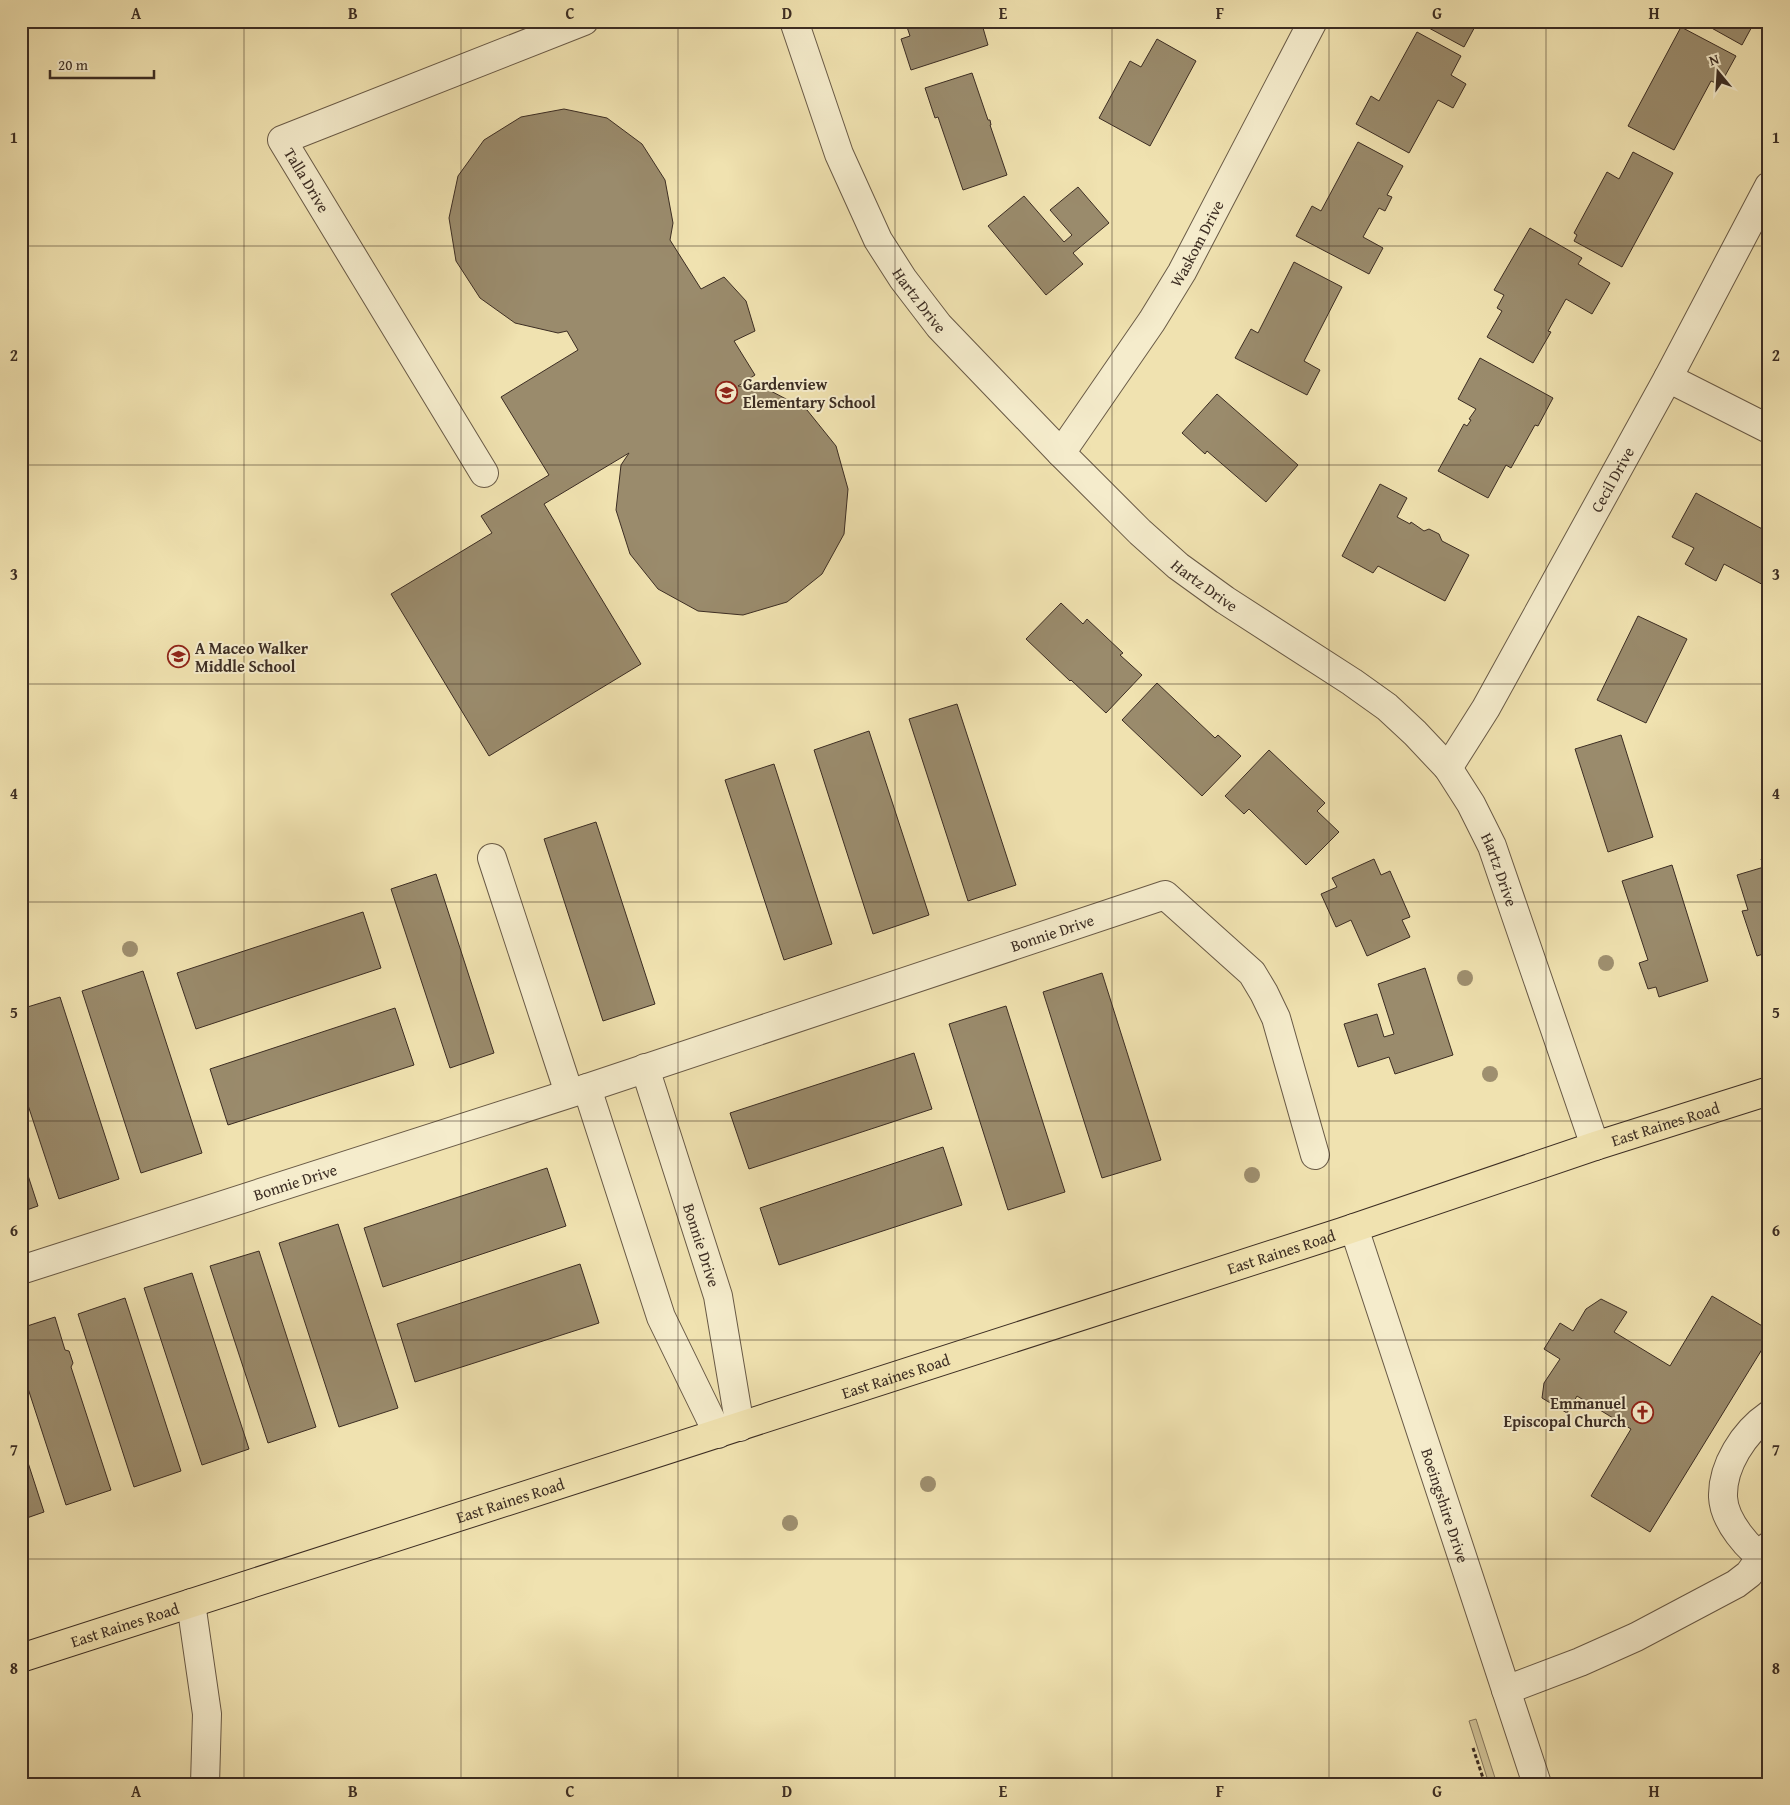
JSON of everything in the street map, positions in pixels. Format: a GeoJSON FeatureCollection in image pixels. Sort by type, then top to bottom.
{"type":"FeatureCollection","features":[{"type":"Feature","properties":{"kind":"main road","name":"East Raines Road"},"geometry":{"type":"LineString","coordinates":[[21,1658],[729,1431],[1354,1228],[1595,1146],[1769,1091]]}},
{"type":"Feature","properties":{"kind":"street","name":"Talla Drive"},"geometry":{"type":"LineString","coordinates":[[484,473],[282,140],[584,21]]}},
{"type":"Feature","properties":{"kind":"street","name":"Hartz Drive"},"geometry":{"type":"LineString","coordinates":[[794,21],[839,154],[878,240],[903,280],[939,326],[1060,453],[1140,532],[1178,566],[1225,600],[1352,682],[1386,707],[1415,733],[1448,768],[1471,804],[1492,846],[1595,1146]]}},
{"type":"Feature","properties":{"kind":"street","name":"Waskom Drive"},"geometry":{"type":"LineString","coordinates":[[1060,453],[1152,321],[1182,272],[1313,21]]}},
{"type":"Feature","properties":{"kind":"street","name":"Cecil Drive"},"geometry":{"type":"LineString","coordinates":[[1448,768],[1486,708],[1668,378],[1769,186]]}},
{"type":"Feature","properties":{"kind":"street"},"geometry":{"type":"LineString","coordinates":[[1668,378],[1769,429]]}},
{"type":"Feature","properties":{"kind":"street"},"geometry":{"type":"LineString","coordinates":[[492,858],[661,1317],[729,1431]]}},
{"type":"Feature","properties":{"kind":"street","name":"Bonnie Drive"},"geometry":{"type":"LineString","coordinates":[[21,1270],[578,1090],[1165,895],[1252,973],[1264,993],[1276,1018],[1315,1155]]}},
{"type":"Feature","properties":{"kind":"street","name":"Bonnie Drive"},"geometry":{"type":"LineString","coordinates":[[645,1068],[718,1296],[729,1431]]}},
{"type":"Feature","properties":{"kind":"street","name":"Boeingshire Drive"},"geometry":{"type":"LineString","coordinates":[[1354,1228],[1537,1784]]}},
{"type":"Feature","properties":{"kind":"street"},"geometry":{"type":"LineString","coordinates":[[1506,1690],[1580,1662],[1636,1637],[1736,1584],[1749,1574],[1766,1555],[1740,1537],[1723,1499],[1724,1479],[1738,1448],[1758,1422],[1769,1415]]}},
{"type":"Feature","properties":{"kind":"street"},"geometry":{"type":"LineString","coordinates":[[191,1603],[207,1714],[205,1784]]}},
{"type":"Feature","properties":{"kind":"path"},"geometry":{"type":"LineString","coordinates":[[1474,1748],[1485,1784]]}},
{"type":"Feature","properties":{"kind":"shaded area"},"geometry":{"type":"Polygon","coordinates":[[[1476,1719],[1497,1784],[1489,1784],[1469,1721],[1476,1719]]]}},
{"type":"Feature","properties":{"kind":"building"},"geometry":{"type":"Polygon","coordinates":[[[905,21],[959,21],[960,23],[965,21],[981,21],[988,45],[911,70],[901,39],[910,36],[905,21]]]}},
{"type":"Feature","properties":{"kind":"building"},"geometry":{"type":"Polygon","coordinates":[[[1416,21],[1478,21],[1464,47],[1416,21]]]}},
{"type":"Feature","properties":{"kind":"building"},"geometry":{"type":"Polygon","coordinates":[[[1699,21],[1755,21],[1742,45],[1699,21]]]}},
{"type":"Feature","properties":{"kind":"building"},"geometry":{"type":"Polygon","coordinates":[[[1681,27],[1736,56],[1720,85],[1711,81],[1674,150],[1628,126],[1681,27]]]}},
{"type":"Feature","properties":{"kind":"building"},"geometry":{"type":"Polygon","coordinates":[[[1417,32],[1461,56],[1451,75],[1466,84],[1453,108],[1438,100],[1409,153],[1356,124],[1371,96],[1379,101],[1417,32]]]}},
{"type":"Feature","properties":{"kind":"building"},"geometry":{"type":"Polygon","coordinates":[[[1157,39],[1196,61],[1150,146],[1099,118],[1130,61],[1141,67],[1157,39]]]}},
{"type":"Feature","properties":{"kind":"building"},"geometry":{"type":"Polygon","coordinates":[[[972,73],[988,120],[990,120],[1007,175],[963,190],[938,117],[935,118],[925,88],[972,73]]]}},
{"type":"Feature","properties":{"kind":"building"},"geometry":{"type":"Polygon","coordinates":[[[564,109],[607,118],[642,144],[665,180],[673,223],[670,240],[701,289],[724,277],[746,301],[755,331],[734,341],[755,375],[738,386],[767,389],[807,410],[836,446],[848,489],[844,534],[822,574],[787,602],[743,615],[698,611],[658,589],[630,554],[616,510],[621,465],[629,453],[544,504],[641,664],[489,756],[391,594],[492,533],[481,516],[549,475],[501,397],[578,350],[567,331],[558,333],[515,323],[480,298],[456,261],[449,218],[458,176],[484,140],[521,117],[564,109]]]}},
{"type":"Feature","properties":{"kind":"building"},"geometry":{"type":"Polygon","coordinates":[[[1358,142],[1403,166],[1387,195],[1392,197],[1385,211],[1379,208],[1363,237],[1383,248],[1369,274],[1296,236],[1312,206],[1321,211],[1358,142]]]}},
{"type":"Feature","properties":{"kind":"building"},"geometry":{"type":"Polygon","coordinates":[[[1633,152],[1673,173],[1622,267],[1574,241],[1577,235],[1574,233],[1607,172],[1619,179],[1633,152]]]}},
{"type":"Feature","properties":{"kind":"building"},"geometry":{"type":"Polygon","coordinates":[[[1078,187],[1109,223],[1073,253],[1083,264],[1046,295],[988,226],[1024,196],[1064,242],[1072,235],[1050,210],[1078,187]]]}},
{"type":"Feature","properties":{"kind":"building"},"geometry":{"type":"Polygon","coordinates":[[[1530,228],[1582,258],[1578,264],[1610,283],[1592,314],[1566,299],[1548,331],[1551,332],[1533,363],[1487,337],[1502,311],[1497,308],[1504,295],[1494,290],[1530,228]]]}},
{"type":"Feature","properties":{"kind":"building"},"geometry":{"type":"Polygon","coordinates":[[[1294,262],[1342,287],[1304,361],[1320,370],[1307,395],[1235,358],[1251,329],[1258,333],[1294,262]]]}},
{"type":"Feature","properties":{"kind":"building"},"geometry":{"type":"Polygon","coordinates":[[[1480,358],[1553,398],[1538,426],[1535,425],[1511,468],[1506,465],[1488,498],[1438,471],[1464,424],[1467,426],[1471,420],[1469,419],[1476,409],[1458,399],[1480,358]]]}},
{"type":"Feature","properties":{"kind":"building"},"geometry":{"type":"Polygon","coordinates":[[[1217,394],[1298,465],[1266,502],[1207,451],[1205,454],[1182,433],[1217,394]]]}},
{"type":"Feature","properties":{"kind":"building"},"geometry":{"type":"Polygon","coordinates":[[[1380,484],[1407,498],[1397,517],[1410,524],[1411,522],[1424,531],[1429,529],[1439,534],[1442,541],[1469,555],[1445,601],[1378,566],[1373,573],[1342,556],[1380,484]]]}},
{"type":"Feature","properties":{"kind":"building"},"geometry":{"type":"Polygon","coordinates":[[[1696,493],[1766,531],[1769,527],[1769,588],[1724,564],[1716,581],[1685,564],[1694,548],[1672,537],[1696,493]]]}},
{"type":"Feature","properties":{"kind":"building"},"geometry":{"type":"Polygon","coordinates":[[[1061,603],[1083,624],[1087,619],[1123,653],[1120,655],[1142,675],[1106,713],[1026,639],[1061,603]]]}},
{"type":"Feature","properties":{"kind":"building"},"geometry":{"type":"Polygon","coordinates":[[[1638,616],[1687,639],[1646,723],[1597,700],[1638,616]]]}},
{"type":"Feature","properties":{"kind":"building"},"geometry":{"type":"Polygon","coordinates":[[[1157,683],[1215,738],[1218,735],[1241,756],[1202,796],[1122,720],[1157,683]]]}},
{"type":"Feature","properties":{"kind":"building"},"geometry":{"type":"Polygon","coordinates":[[[957,704],[1016,885],[968,901],[909,719],[957,704]]]}},
{"type":"Feature","properties":{"kind":"building"},"geometry":{"type":"Polygon","coordinates":[[[869,731],[929,915],[873,934],[814,750],[869,731]]]}},
{"type":"Feature","properties":{"kind":"building"},"geometry":{"type":"Polygon","coordinates":[[[1621,735],[1653,837],[1608,852],[1575,749],[1621,735]]]}},
{"type":"Feature","properties":{"kind":"building"},"geometry":{"type":"Polygon","coordinates":[[[1269,750],[1325,803],[1317,811],[1339,832],[1306,865],[1249,809],[1244,814],[1225,796],[1269,750]]]}},
{"type":"Feature","properties":{"kind":"building"},"geometry":{"type":"Polygon","coordinates":[[[774,764],[832,944],[784,960],[725,780],[774,764]]]}},
{"type":"Feature","properties":{"kind":"building"},"geometry":{"type":"Polygon","coordinates":[[[596,822],[655,1004],[603,1021],[544,839],[596,822]]]}},
{"type":"Feature","properties":{"kind":"building"},"geometry":{"type":"Polygon","coordinates":[[[1769,856],[1769,952],[1757,956],[1742,911],[1748,910],[1737,875],[1764,867],[1761,859],[1769,856]]]}},
{"type":"Feature","properties":{"kind":"building"},"geometry":{"type":"Polygon","coordinates":[[[1374,859],[1381,875],[1390,871],[1410,917],[1402,920],[1410,937],[1367,956],[1351,920],[1336,927],[1321,894],[1337,887],[1332,878],[1374,859]]]}},
{"type":"Feature","properties":{"kind":"building"},"geometry":{"type":"Polygon","coordinates":[[[1672,865],[1708,981],[1659,997],[1656,987],[1648,989],[1639,963],[1648,960],[1622,881],[1672,865]]]}},
{"type":"Feature","properties":{"kind":"building"},"geometry":{"type":"Polygon","coordinates":[[[436,874],[494,1053],[450,1068],[391,889],[436,874]]]}},
{"type":"Feature","properties":{"kind":"building"},"geometry":{"type":"Polygon","coordinates":[[[363,912],[381,968],[196,1029],[177,973],[363,912]]]}},
{"type":"Feature","properties":{"kind":"building"},"geometry":{"type":"Polygon","coordinates":[[[1425,968],[1453,1055],[1395,1074],[1389,1057],[1358,1067],[1344,1024],[1377,1014],[1384,1037],[1394,1034],[1378,984],[1425,968]]]}},
{"type":"Feature","properties":{"kind":"building"},"geometry":{"type":"Polygon","coordinates":[[[143,971],[202,1153],[141,1173],[82,991],[143,971]]]}},
{"type":"Feature","properties":{"kind":"building"},"geometry":{"type":"Polygon","coordinates":[[[1102,973],[1161,1160],[1102,1178],[1043,992],[1102,973]]]}},
{"type":"Feature","properties":{"kind":"building"},"geometry":{"type":"Polygon","coordinates":[[[60,997],[119,1179],[59,1199],[21,1084],[21,1009],[60,997]]]}},
{"type":"Feature","properties":{"kind":"building"},"geometry":{"type":"Polygon","coordinates":[[[1006,1006],[1065,1192],[1008,1210],[949,1024],[1006,1006]]]}},
{"type":"Feature","properties":{"kind":"building"},"geometry":{"type":"Polygon","coordinates":[[[395,1008],[414,1065],[228,1125],[210,1069],[395,1008]]]}},
{"type":"Feature","properties":{"kind":"building"},"geometry":{"type":"Polygon","coordinates":[[[914,1053],[932,1109],[749,1169],[730,1113],[914,1053]]]}},
{"type":"Feature","properties":{"kind":"building"},"geometry":{"type":"Polygon","coordinates":[[[943,1147],[962,1205],[779,1265],[760,1208],[943,1147]]]}},
{"type":"Feature","properties":{"kind":"building"},"geometry":{"type":"Polygon","coordinates":[[[21,1154],[38,1206],[21,1212],[21,1154]]]}},
{"type":"Feature","properties":{"kind":"building"},"geometry":{"type":"Polygon","coordinates":[[[547,1168],[566,1226],[383,1287],[364,1228],[547,1168]]]}},
{"type":"Feature","properties":{"kind":"building"},"geometry":{"type":"Polygon","coordinates":[[[338,1224],[398,1408],[339,1427],[279,1243],[338,1224]]]}},
{"type":"Feature","properties":{"kind":"building"},"geometry":{"type":"Polygon","coordinates":[[[259,1251],[316,1427],[268,1443],[210,1266],[259,1251]]]}},
{"type":"Feature","properties":{"kind":"building"},"geometry":{"type":"Polygon","coordinates":[[[580,1264],[599,1323],[415,1382],[397,1324],[580,1264]]]}},
{"type":"Feature","properties":{"kind":"building"},"geometry":{"type":"Polygon","coordinates":[[[192,1273],[249,1449],[202,1465],[144,1288],[192,1273]]]}},
{"type":"Feature","properties":{"kind":"building"},"geometry":{"type":"Polygon","coordinates":[[[1712,1296],[1769,1330],[1769,1338],[1650,1532],[1591,1496],[1631,1429],[1577,1396],[1567,1413],[1542,1398],[1544,1383],[1560,1359],[1544,1349],[1560,1323],[1573,1331],[1586,1309],[1601,1299],[1627,1312],[1614,1332],[1670,1366],[1712,1296]]]}},
{"type":"Feature","properties":{"kind":"building"},"geometry":{"type":"Polygon","coordinates":[[[125,1298],[181,1471],[134,1487],[78,1314],[125,1298]]]}},
{"type":"Feature","properties":{"kind":"building"},"geometry":{"type":"Polygon","coordinates":[[[55,1317],[65,1350],[69,1351],[73,1363],[71,1367],[111,1490],[66,1505],[21,1367],[21,1328],[55,1317]]]}},
{"type":"Feature","properties":{"kind":"building"},"geometry":{"type":"Polygon","coordinates":[[[21,1441],[44,1512],[21,1520],[21,1441]]]}},
{"type":"Feature","properties":{"kind":"place","name":"Gardenview Elementary School"},"geometry":{"type":"Point","coordinates":[727,393]}},
{"type":"Feature","properties":{"kind":"place","name":"A Maceo Walker Middle School"},"geometry":{"type":"Point","coordinates":[179,657]}},
{"type":"Feature","properties":{"kind":"place","name":"Emmanuel Episcopal Church"},"geometry":{"type":"Point","coordinates":[1642,1412]}}]}
